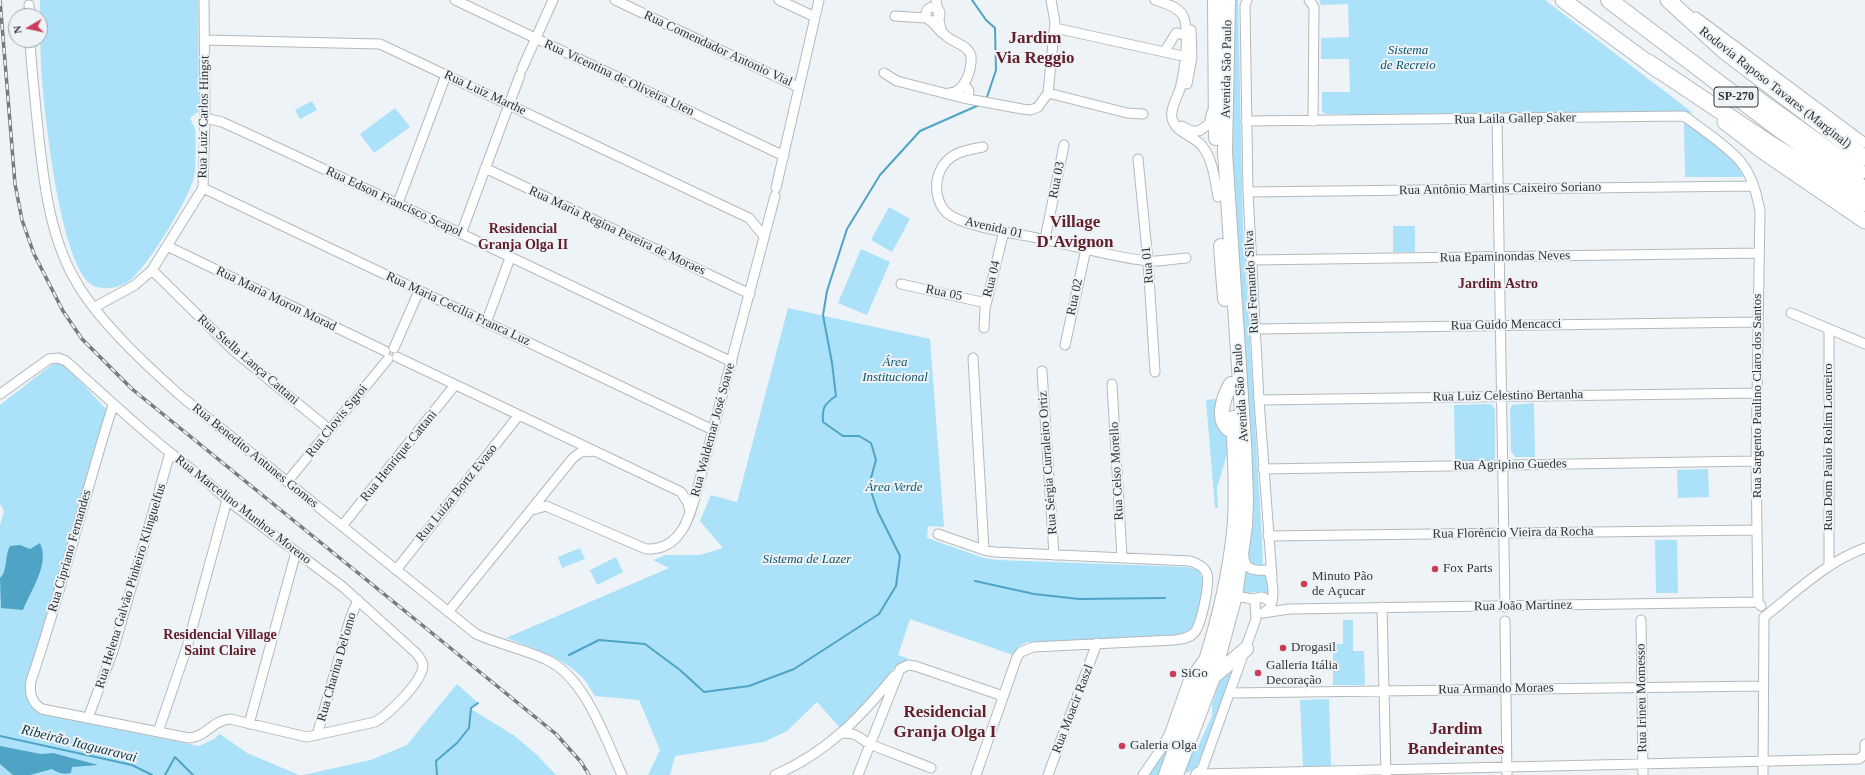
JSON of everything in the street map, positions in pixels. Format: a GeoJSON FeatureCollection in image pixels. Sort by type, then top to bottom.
{"type":"FeatureCollection","features":[{"type":"Feature","properties":{"kind":"highway","name":"SP-270"},"geometry":{"type":"LineString","coordinates":[[1563,0],[1649,63],[1764,152],[1865,220]]}},
{"type":"Feature","properties":{"kind":"highway","name":"SP-270"},"geometry":{"type":"LineString","coordinates":[[1609,0],[1778,128],[1865,190]]}},
{"type":"Feature","properties":{"kind":"highway","name":"SP-270"},"geometry":{"type":"LineString","coordinates":[[1622,0],[1865,177]]}},
{"type":"Feature","properties":{"kind":"highway","name":"Rodovia Raposo Tavares (Marginal)"},"geometry":{"type":"LineString","coordinates":[[1668,0],[1725,52],[1865,158]]}},
{"type":"Feature","properties":{"kind":"highway"},"geometry":{"type":"LineString","coordinates":[[1649,63],[1767,142],[1865,203]]}},
{"type":"Feature","properties":{"kind":"main road","name":"Avenida São Paulo"},"geometry":{"type":"LineString","coordinates":[[1166,775],[1214,634],[1222,603],[1234,521],[1236,478],[1234,432],[1218,197],[1215,0]]}},
{"type":"Feature","properties":{"kind":"main road","name":"Avenida São Paulo"},"geometry":{"type":"LineString","coordinates":[[1176,775],[1213,677],[1235,596],[1244,539],[1246,499],[1244,443],[1225,152],[1228,0]]}},
{"type":"Feature","properties":{"kind":"main road"},"geometry":{"type":"LineString","coordinates":[[1222,603],[1228,597],[1235,596]]}},
{"type":"Feature","properties":{"kind":"main road"},"geometry":{"type":"LineString","coordinates":[[1213,677],[1246,649]]}},
{"type":"Feature","properties":{"kind":"street","name":"Rua Luiz Carlos Hingst"},"geometry":{"type":"LineString","coordinates":[[95,307],[135,285],[152,270],[203,188],[205,118],[204,0]]}},
{"type":"Feature","properties":{"kind":"street","name":"Rua Vicentina de Oliveira Uten"},"geometry":{"type":"LineString","coordinates":[[455,0],[784,156]]}},
{"type":"Feature","properties":{"kind":"street"},"geometry":{"type":"LineString","coordinates":[[461,234],[521,72],[553,0]]}},
{"type":"Feature","properties":{"kind":"street","name":"Rua Comendador Antonio Vial"},"geometry":{"type":"LineString","coordinates":[[615,0],[798,87]]}},
{"type":"Feature","properties":{"kind":"street"},"geometry":{"type":"LineString","coordinates":[[779,0],[815,17]]}},
{"type":"Feature","properties":{"kind":"street","name":"Rua Waldemar José Soave"},"geometry":{"type":"LineString","coordinates":[[532,510],[546,506],[638,547],[652,549],[676,539],[680,535],[690,514],[750,294],[776,192],[798,87],[820,0]]}},
{"type":"Feature","properties":{"kind":"street"},"geometry":{"type":"LineString","coordinates":[[929,0],[929,17]]}},
{"type":"Feature","properties":{"kind":"street"},"geometry":{"type":"LineString","coordinates":[[936,0],[940,13],[943,34]]}},
{"type":"Feature","properties":{"kind":"street"},"geometry":{"type":"LineString","coordinates":[[884,73],[897,81],[948,93],[963,92],[984,100],[1031,110],[1043,102],[1048,93],[1055,28],[1051,0]]}},
{"type":"Feature","properties":{"kind":"street"},"geometry":{"type":"LineString","coordinates":[[1155,0],[1171,6],[1181,12],[1189,35],[1182,84],[1173,109],[1173,120],[1177,128],[1197,141],[1205,150],[1212,167],[1218,197]]}},
{"type":"Feature","properties":{"kind":"street"},"geometry":{"type":"LineString","coordinates":[[1170,0],[1178,3],[1187,11],[1192,57],[1186,87],[1177,111],[1179,122],[1186,128],[1199,131],[1209,124],[1215,76]]}},
{"type":"Feature","properties":{"kind":"street","name":"Rua Fernando Silva"},"geometry":{"type":"LineString","coordinates":[[1247,0],[1245,6],[1248,192],[1268,536],[1267,567],[1272,577],[1266,608]]}},
{"type":"Feature","properties":{"kind":"street"},"geometry":{"type":"LineString","coordinates":[[1310,0],[1314,7],[1313,121]]}},
{"type":"Feature","properties":{"kind":"street","name":"Rodovia Raposo Tavares (Marginal)"},"geometry":{"type":"LineString","coordinates":[[1673,0],[1865,143]]}},
{"type":"Feature","properties":{"kind":"street"},"geometry":{"type":"LineString","coordinates":[[929,17],[934,8],[940,13]]}},
{"type":"Feature","properties":{"kind":"street"},"geometry":{"type":"LineString","coordinates":[[895,16],[924,14],[929,17],[943,34],[969,51],[971,58],[963,92]]}},
{"type":"Feature","properties":{"kind":"street"},"geometry":{"type":"LineString","coordinates":[[1055,28],[1185,56],[1188,58],[1186,87]]}},
{"type":"Feature","properties":{"kind":"street"},"geometry":{"type":"LineString","coordinates":[[1165,52],[1175,35],[1189,35]]}},
{"type":"Feature","properties":{"kind":"street","name":"Rua Luiz Marthe"},"geometry":{"type":"LineString","coordinates":[[205,40],[380,44],[749,218]]}},
{"type":"Feature","properties":{"kind":"street","name":"Rua Benedito Antunes Gomes"},"geometry":{"type":"LineString","coordinates":[[31,48],[43,171],[60,250],[74,279],[106,321],[156,374],[182,397],[476,634],[546,659],[560,668],[580,689],[622,775]]}},
{"type":"Feature","properties":{"kind":"street"},"geometry":{"type":"LineString","coordinates":[[398,203],[446,75]]}},
{"type":"Feature","properties":{"kind":"street"},"geometry":{"type":"LineString","coordinates":[[1048,93],[1127,113],[1143,114]]}},
{"type":"Feature","properties":{"kind":"street","name":"Rua Laila Gallep Saker"},"geometry":{"type":"LineString","coordinates":[[1246,122],[1684,116],[1700,127],[1743,165],[1753,186]]}},
{"type":"Feature","properties":{"kind":"street","name":"Rua Edson Francisco Scapol"},"geometry":{"type":"LineString","coordinates":[[205,118],[222,122],[398,203],[510,258],[732,362]]}},
{"type":"Feature","properties":{"kind":"street"},"geometry":{"type":"LineString","coordinates":[[1497,119],[1505,607]]}},
{"type":"Feature","properties":{"kind":"street","name":"Rua 03"},"geometry":{"type":"LineString","coordinates":[[1045,240],[1064,144]]}},
{"type":"Feature","properties":{"kind":"street","name":"Avenida 01"},"geometry":{"type":"LineString","coordinates":[[983,147],[964,150],[947,160],[938,177],[938,196],[946,213],[956,219],[1086,249],[1148,261],[1186,258]]}},
{"type":"Feature","properties":{"kind":"street","name":"Rua 01"},"geometry":{"type":"LineString","coordinates":[[1138,159],[1148,261],[1155,372]]}},
{"type":"Feature","properties":{"kind":"street","name":"Rua Maria Regina Pereira de Moraes"},"geometry":{"type":"LineString","coordinates":[[485,168],[750,294]]}},
{"type":"Feature","properties":{"kind":"street","name":"Rua Antônio Martins Caixeiro Soriano"},"geometry":{"type":"LineString","coordinates":[[1248,192],[1753,186]]}},
{"type":"Feature","properties":{"kind":"street","name":"Rua Sargento Paulino Claro dos Santos"},"geometry":{"type":"LineString","coordinates":[[1753,186],[1760,211],[1756,461],[1759,604]]}},
{"type":"Feature","properties":{"kind":"street","name":"Rua Maria Cecília Franca Luz"},"geometry":{"type":"LineString","coordinates":[[203,188],[713,430]]}},
{"type":"Feature","properties":{"kind":"street"},"geometry":{"type":"LineString","coordinates":[[749,218],[769,220]]}},
{"type":"Feature","properties":{"kind":"street"},"geometry":{"type":"LineString","coordinates":[[749,218],[764,236]]}},
{"type":"Feature","properties":{"kind":"street","name":"Rua 04"},"geometry":{"type":"LineString","coordinates":[[984,328],[986,302],[1004,231]]}},
{"type":"Feature","properties":{"kind":"street","name":"Rua Maria Moron Morad"},"geometry":{"type":"LineString","coordinates":[[167,246],[681,492]]}},
{"type":"Feature","properties":{"kind":"street","name":"Rua 02"},"geometry":{"type":"LineString","coordinates":[[1065,345],[1086,249]]}},
{"type":"Feature","properties":{"kind":"street","name":"Rua Epaminondas Neves"},"geometry":{"type":"LineString","coordinates":[[1251,260],[1759,253]]}},
{"type":"Feature","properties":{"kind":"street"},"geometry":{"type":"LineString","coordinates":[[486,323],[510,258]]}},
{"type":"Feature","properties":{"kind":"street","name":"Rua Stella Lança Cattani"},"geometry":{"type":"LineString","coordinates":[[152,270],[234,351],[330,430]]}},
{"type":"Feature","properties":{"kind":"street","name":"Rua 05"},"geometry":{"type":"LineString","coordinates":[[901,284],[986,302]]}},
{"type":"Feature","properties":{"kind":"street","name":"Rua Clovis Sgroi"},"geometry":{"type":"LineString","coordinates":[[287,482],[391,354],[419,291]]}},
{"type":"Feature","properties":{"kind":"street"},"geometry":{"type":"LineString","coordinates":[[1791,313],[1865,344]]}},
{"type":"Feature","properties":{"kind":"street","name":"Rua Guido Mencacci"},"geometry":{"type":"LineString","coordinates":[[1255,329],[1758,322]]}},
{"type":"Feature","properties":{"kind":"street","name":"Rua Dom Paulo Rolim Loureiro"},"geometry":{"type":"LineString","coordinates":[[1829,329],[1829,565]]}},
{"type":"Feature","properties":{"kind":"street","name":"Rua Marcelino Munhoz Moreno"},"geometry":{"type":"LineString","coordinates":[[0,394],[49,359],[58,358],[66,361],[112,405],[170,453],[211,484],[227,500],[358,600],[416,653],[423,666],[419,677],[415,684],[385,717],[375,722],[317,735]]}},
{"type":"Feature","properties":{"kind":"street"},"geometry":{"type":"LineString","coordinates":[[973,358],[984,550]]}},
{"type":"Feature","properties":{"kind":"street","name":"Rua Sérgia Curraleiro Ortiz"},"geometry":{"type":"LineString","coordinates":[[1042,371],[1054,555]]}},
{"type":"Feature","properties":{"kind":"street","name":"Rua Celso Morello"},"geometry":{"type":"LineString","coordinates":[[1112,384],[1122,557]]}},
{"type":"Feature","properties":{"kind":"street","name":"Rua Henrique Cattani"},"geometry":{"type":"LineString","coordinates":[[342,526],[455,385]]}},
{"type":"Feature","properties":{"kind":"street","name":"Rua Luiz Celestino Bertanha"},"geometry":{"type":"LineString","coordinates":[[1259,400],[1757,393]]}},
{"type":"Feature","properties":{"kind":"street","name":"Rua Cipriano Fernandes"},"geometry":{"type":"LineString","coordinates":[[88,718],[42,709],[35,704],[31,698],[30,690],[31,681],[62,583],[112,405]]}},
{"type":"Feature","properties":{"kind":"street","name":"Rua Luíza Bortz Evaso"},"geometry":{"type":"LineString","coordinates":[[396,570],[519,415]]}},
{"type":"Feature","properties":{"kind":"street"},"geometry":{"type":"LineString","coordinates":[[571,439],[575,450],[573,458]]}},
{"type":"Feature","properties":{"kind":"street"},"geometry":{"type":"LineString","coordinates":[[448,612],[573,458],[581,452],[595,451]]}},
{"type":"Feature","properties":{"kind":"street","name":"Rua Helena Galvão Pinheiro Klinguelfus"},"geometry":{"type":"LineString","coordinates":[[88,718],[113,651],[170,453]]}},
{"type":"Feature","properties":{"kind":"street","name":"Rua Agripino Guedes"},"geometry":{"type":"LineString","coordinates":[[1263,470],[1756,461]]}},
{"type":"Feature","properties":{"kind":"street"},"geometry":{"type":"LineString","coordinates":[[690,514],[688,503],[681,492],[688,490],[699,483]]}},
{"type":"Feature","properties":{"kind":"street"},"geometry":{"type":"LineString","coordinates":[[551,486],[550,496],[552,503],[560,511]]}},
{"type":"Feature","properties":{"kind":"street"},"geometry":{"type":"LineString","coordinates":[[158,732],[187,647],[227,500]]}},
{"type":"Feature","properties":{"kind":"street","name":"Rua Florêncio Vieira da Rocha"},"geometry":{"type":"LineString","coordinates":[[1268,536],[1757,530]]}},
{"type":"Feature","properties":{"kind":"street"},"geometry":{"type":"LineString","coordinates":[[938,534],[984,550],[1054,555],[1190,561],[1201,566],[1207,573],[1207,584],[1199,625],[1194,633],[1183,639],[1026,648],[1017,656],[976,775]]}},
{"type":"Feature","properties":{"kind":"street"},"geometry":{"type":"LineString","coordinates":[[1244,539],[1244,560],[1246,566],[1255,571],[1267,567]]}},
{"type":"Feature","properties":{"kind":"street"},"geometry":{"type":"LineString","coordinates":[[1763,775],[1762,686],[1764,617],[1829,565],[1848,554],[1865,548]]}},
{"type":"Feature","properties":{"kind":"street"},"geometry":{"type":"LineString","coordinates":[[249,724],[296,552]]}},
{"type":"Feature","properties":{"kind":"street"},"geometry":{"type":"LineString","coordinates":[[1235,596],[1253,599],[1262,598],[1266,608]]}},
{"type":"Feature","properties":{"kind":"street"},"geometry":{"type":"LineString","coordinates":[[1253,599],[1256,603],[1266,608]]}},
{"type":"Feature","properties":{"kind":"street","name":"Rua Charina Del'omo"},"geometry":{"type":"LineString","coordinates":[[317,735],[350,619],[358,600]]}},
{"type":"Feature","properties":{"kind":"street","name":"Rua João Martinez"},"geometry":{"type":"LineString","coordinates":[[1266,608],[1505,607],[1641,603],[1759,604]]}},
{"type":"Feature","properties":{"kind":"street"},"geometry":{"type":"LineString","coordinates":[[1288,609],[1277,604],[1266,608],[1246,649],[1199,775],[1507,771],[1862,758],[1865,754],[1865,744]]}},
{"type":"Feature","properties":{"kind":"street"},"geometry":{"type":"LineString","coordinates":[[1382,607],[1386,772]]}},
{"type":"Feature","properties":{"kind":"street","name":"Rua Irineu Momesso"},"geometry":{"type":"LineString","coordinates":[[1641,620],[1643,775]]}},
{"type":"Feature","properties":{"kind":"street"},"geometry":{"type":"LineString","coordinates":[[1505,621],[1507,771]]}},
{"type":"Feature","properties":{"kind":"street"},"geometry":{"type":"LineString","coordinates":[[1143,775],[1166,739],[1188,681],[1202,662],[1214,634]]}},
{"type":"Feature","properties":{"kind":"street","name":"Rua Moacir Raszl"},"geometry":{"type":"LineString","coordinates":[[1048,775],[1097,643]]}},
{"type":"Feature","properties":{"kind":"street"},"geometry":{"type":"LineString","coordinates":[[775,775],[811,757],[841,733],[874,701],[900,668],[908,665],[916,666],[1003,696]]}},
{"type":"Feature","properties":{"kind":"street"},"geometry":{"type":"LineString","coordinates":[[858,775],[900,668]]}},
{"type":"Feature","properties":{"kind":"street","name":"Rua Armando Moraes"},"geometry":{"type":"LineString","coordinates":[[1230,693],[1762,686]]}},
{"type":"Feature","properties":{"kind":"street"},"geometry":{"type":"LineString","coordinates":[[88,718],[190,738],[202,735],[220,720],[230,719],[298,736],[307,737],[317,735]]}},
{"type":"Feature","properties":{"kind":"street"},"geometry":{"type":"LineString","coordinates":[[841,733],[852,733],[870,744],[931,768]]}},
{"type":"Feature","properties":{"kind":"green space"},"geometry":{"type":"Polygon","coordinates":[[[40,0],[198,0],[199,111],[190,118],[195,128],[194,177],[184,201],[154,251],[134,277],[119,286],[106,288],[94,286],[83,275],[73,254],[65,227],[52,164],[42,79],[41,48],[48,48],[48,8],[40,8],[40,0]]]}},
{"type":"Feature","properties":{"kind":"green space"},"geometry":{"type":"Polygon","coordinates":[[[1232,0],[1238,0],[1243,225],[1262,540],[1263,568],[1259,569],[1248,563],[1229,129],[1232,0]]]}},
{"type":"Feature","properties":{"kind":"green space","name":"Sistema de Recreio"},"geometry":{"type":"Polygon","coordinates":[[[1319,0],[1545,0],[1693,113],[1350,118],[1350,114],[1325,114],[1322,111],[1322,92],[1350,92],[1349,59],[1321,59],[1321,38],[1349,37],[1348,4],[1321,5],[1319,0]]]}},
{"type":"Feature","properties":{"kind":"green space"},"geometry":{"type":"Polygon","coordinates":[[[312,101],[317,110],[300,119],[295,110],[312,101]]]}},
{"type":"Feature","properties":{"kind":"green space"},"geometry":{"type":"Polygon","coordinates":[[[395,108],[410,127],[374,153],[360,134],[395,108]]]}},
{"type":"Feature","properties":{"kind":"green space"},"geometry":{"type":"Polygon","coordinates":[[[1684,123],[1696,129],[1720,149],[1738,166],[1743,177],[1685,177],[1684,123]]]}},
{"type":"Feature","properties":{"kind":"green space"},"geometry":{"type":"Polygon","coordinates":[[[889,207],[910,219],[892,252],[871,240],[889,207]]]}},
{"type":"Feature","properties":{"kind":"green space"},"geometry":{"type":"Polygon","coordinates":[[[1393,226],[1415,226],[1415,252],[1393,252],[1393,226]]]}},
{"type":"Feature","properties":{"kind":"green space"},"geometry":{"type":"Polygon","coordinates":[[[861,249],[890,262],[867,315],[838,303],[861,249]]]}},
{"type":"Feature","properties":{"kind":"green space"},"geometry":{"type":"Polygon","coordinates":[[[788,308],[930,339],[944,527],[928,526],[927,538],[984,558],[997,560],[1187,567],[1198,570],[1202,577],[1204,586],[1195,622],[1190,632],[1182,636],[1027,642],[1019,646],[1013,655],[910,619],[898,655],[907,658],[908,662],[893,669],[870,697],[840,728],[817,702],[787,731],[764,742],[675,756],[670,775],[648,775],[660,750],[639,700],[595,696],[583,678],[566,664],[547,654],[506,638],[669,568],[653,560],[666,555],[700,555],[723,548],[700,521],[711,495],[737,502],[788,308]]]}},
{"type":"Feature","properties":{"kind":"green space"},"geometry":{"type":"Polygon","coordinates":[[[54,363],[63,363],[107,410],[27,681],[27,695],[29,702],[39,713],[199,746],[214,739],[220,734],[247,753],[299,775],[0,775],[0,525],[4,511],[0,504],[0,405],[54,363]]]}},
{"type":"Feature","properties":{"kind":"green space"},"geometry":{"type":"Polygon","coordinates":[[[1227,398],[1228,451],[1217,488],[1218,508],[1215,508],[1206,400],[1227,398]]]}},
{"type":"Feature","properties":{"kind":"green space"},"geometry":{"type":"Polygon","coordinates":[[[1534,403],[1535,457],[1515,457],[1511,451],[1510,410],[1512,405],[1534,403]]]}},
{"type":"Feature","properties":{"kind":"green space"},"geometry":{"type":"Polygon","coordinates":[[[1490,404],[1495,410],[1495,458],[1493,460],[1455,460],[1454,405],[1490,404]]]}},
{"type":"Feature","properties":{"kind":"green space"},"geometry":{"type":"Polygon","coordinates":[[[1708,469],[1709,497],[1678,498],[1677,470],[1708,469]]]}},
{"type":"Feature","properties":{"kind":"green space"},"geometry":{"type":"Polygon","coordinates":[[[1655,540],[1677,540],[1678,593],[1656,593],[1655,540]]]}},
{"type":"Feature","properties":{"kind":"green space"},"geometry":{"type":"Polygon","coordinates":[[[580,548],[585,559],[562,568],[558,557],[580,548]]]}},
{"type":"Feature","properties":{"kind":"green space"},"geometry":{"type":"Polygon","coordinates":[[[616,557],[623,572],[597,585],[590,570],[616,557]]]}},
{"type":"Feature","properties":{"kind":"green space"},"geometry":{"type":"Polygon","coordinates":[[[1245,571],[1253,575],[1266,573],[1269,578],[1268,598],[1255,592],[1248,593],[1242,591],[1245,571]]]}},
{"type":"Feature","properties":{"kind":"green space"},"geometry":{"type":"Polygon","coordinates":[[[1343,620],[1353,620],[1353,651],[1364,651],[1365,685],[1333,685],[1333,644],[1343,644],[1343,620]]]}},
{"type":"Feature","properties":{"kind":"green space"},"geometry":{"type":"Polygon","coordinates":[[[1232,669],[1235,672],[1197,766],[1187,773],[1184,766],[1189,757],[1197,749],[1212,716],[1212,704],[1221,678],[1232,669]]]}},
{"type":"Feature","properties":{"kind":"green space"},"geometry":{"type":"Polygon","coordinates":[[[1194,677],[1161,775],[1148,775],[1194,677]]]}},
{"type":"Feature","properties":{"kind":"green space"},"geometry":{"type":"Polygon","coordinates":[[[457,684],[478,703],[471,709],[515,736],[537,755],[556,775],[303,775],[371,760],[407,745],[457,684]]]}},
{"type":"Feature","properties":{"kind":"green space"},"geometry":{"type":"Polygon","coordinates":[[[1329,699],[1331,766],[1303,767],[1300,700],[1329,699]]]}},
{"type":"Feature","properties":{"kind":"shaded area"},"geometry":{"type":"Polygon","coordinates":[[[40,543],[43,560],[41,568],[35,586],[23,610],[1,608],[0,578],[4,572],[10,546],[20,545],[30,549],[40,543]]]}},
{"type":"Feature","properties":{"kind":"shaded area"},"geometry":{"type":"Polygon","coordinates":[[[0,746],[41,754],[53,753],[98,765],[72,767],[71,773],[68,774],[57,772],[52,769],[30,775],[13,775],[0,764],[0,746]]]}},
{"type":"Feature","properties":{"kind":"waterway","name":"Ribeirão Itaguaravai"},"geometry":{"type":"LineString","coordinates":[[972,0],[986,20],[995,28],[996,70],[986,100]]}},
{"type":"Feature","properties":{"kind":"waterway","name":"Ribeirão Itaguaravai"},"geometry":{"type":"LineString","coordinates":[[569,655],[599,640],[645,644],[680,670],[704,692],[749,686],[794,669],[879,614],[896,586],[900,556],[878,512],[869,485],[876,460],[871,443],[859,436],[843,436],[823,422],[823,413],[826,404],[836,396],[832,363],[823,315],[827,291],[847,229],[880,175],[920,131],[979,105]]}},
{"type":"Feature","properties":{"kind":"waterway"},"geometry":{"type":"LineString","coordinates":[[975,581],[1034,594],[1079,599],[1165,598]]}},
{"type":"Feature","properties":{"kind":"waterway","name":"Ribeirão Itaguaravai"},"geometry":{"type":"LineString","coordinates":[[437,775],[436,761],[457,743],[469,728],[471,708],[478,703]]}},
{"type":"Feature","properties":{"kind":"waterway","name":"Ribeirão Itaguaravai"},"geometry":{"type":"LineString","coordinates":[[0,736],[132,765],[152,775]]}},
{"type":"Feature","properties":{"kind":"waterway","name":"Ribeirão Itaguaravai"},"geometry":{"type":"LineString","coordinates":[[165,775],[175,757],[193,775]]}},
{"type":"Feature","properties":{"kind":"railway"},"geometry":{"type":"LineString","coordinates":[[0,0],[15,184],[22,220],[34,254],[63,311],[82,339],[132,389],[556,734],[581,762],[589,775]]}},
{"type":"Feature","properties":{"kind":"place","name":"Fox Parts"},"geometry":{"type":"Point","coordinates":[1435,569]}},
{"type":"Feature","properties":{"kind":"place","name":"Minuto Pão de Açucar"},"geometry":{"type":"Point","coordinates":[1304,584]}},
{"type":"Feature","properties":{"kind":"place","name":"Drogasil"},"geometry":{"type":"Point","coordinates":[1283,648]}},
{"type":"Feature","properties":{"kind":"place","name":"Galleria Itália Decoração"},"geometry":{"type":"Point","coordinates":[1258,673]}},
{"type":"Feature","properties":{"kind":"place","name":"SiGo"},"geometry":{"type":"Point","coordinates":[1173,674]}},
{"type":"Feature","properties":{"kind":"place","name":"Galeria Olga"},"geometry":{"type":"Point","coordinates":[1122,746]}},
{"type":"Feature","properties":{"kind":"district","name":"Jardim Via Reggio"},"geometry":{"type":"Point","coordinates":[1035,49]}},
{"type":"Feature","properties":{"kind":"district","name":"Village D'Avignon"},"geometry":{"type":"Point","coordinates":[1075,233]}},
{"type":"Feature","properties":{"kind":"district","name":"Residencial Granja Olga II"},"geometry":{"type":"Point","coordinates":[523,238]}},
{"type":"Feature","properties":{"kind":"district","name":"Jardim Astro"},"geometry":{"type":"Point","coordinates":[1498,284]}},
{"type":"Feature","properties":{"kind":"district","name":"Residencial Village Saint Claire"},"geometry":{"type":"Point","coordinates":[220,644]}},
{"type":"Feature","properties":{"kind":"district","name":"Residencial Granja Olga I"},"geometry":{"type":"Point","coordinates":[945,723]}},
{"type":"Feature","properties":{"kind":"district","name":"Jardim Bandeirantes"},"geometry":{"type":"Point","coordinates":[1456,740]}},
{"type":"Feature","properties":{"kind":"park label","name":"Área Institucional"},"geometry":{"type":"Point","coordinates":[895,370]}},
{"type":"Feature","properties":{"kind":"park label","name":"Área Verde"},"geometry":{"type":"Point","coordinates":[894,488]}},
{"type":"Feature","properties":{"kind":"park label","name":"Sistema de Lazer"},"geometry":{"type":"Point","coordinates":[807,560]}}]}
